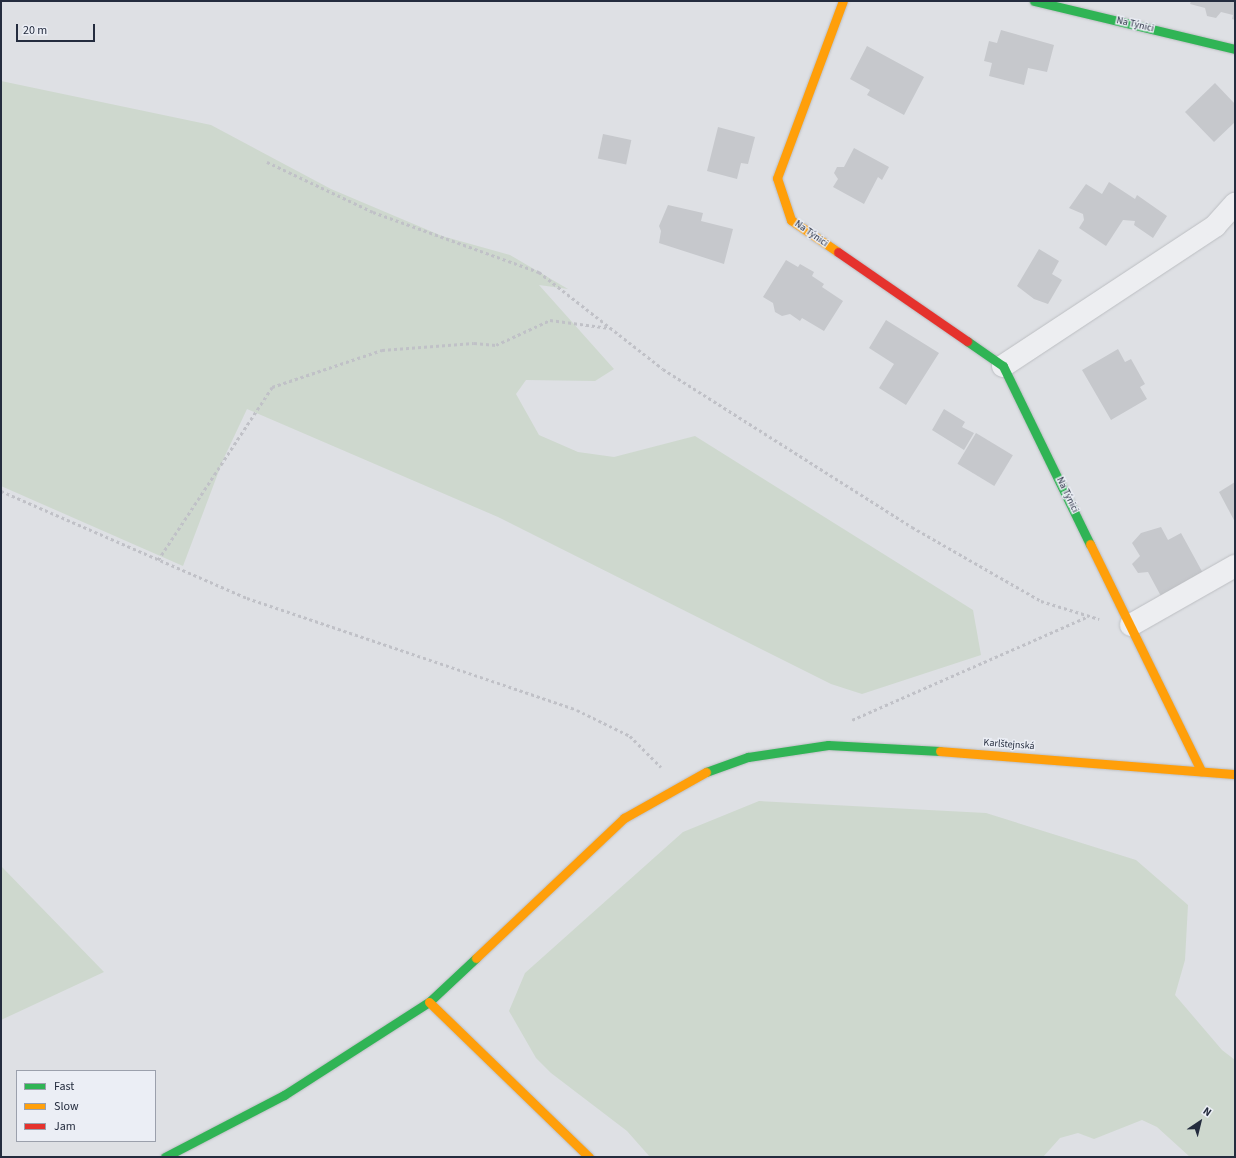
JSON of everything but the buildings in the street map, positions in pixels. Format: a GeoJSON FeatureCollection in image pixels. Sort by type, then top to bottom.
{"type":"FeatureCollection","features":[{"type":"Feature","properties":{"kind":"street","name":"Na Týnici"},"geometry":{"type":"LineString","coordinates":[[843,1],[777,178],[791,220],[1003,366],[1131,625],[1201,771]]}},
{"type":"Feature","properties":{"kind":"street","name":"Na Týnici"},"geometry":{"type":"LineString","coordinates":[[1034,1],[1235,49]]}},
{"type":"Feature","properties":{"kind":"street"},"geometry":{"type":"LineString","coordinates":[[1003,366],[1215,226],[1235,204]]}},
{"type":"Feature","properties":{"kind":"street"},"geometry":{"type":"LineString","coordinates":[[1131,625],[1235,566]]}},
{"type":"Feature","properties":{"kind":"street","name":"Karlštejnská"},"geometry":{"type":"LineString","coordinates":[[165,1157],[284,1094],[428,1002],[624,818],[679,784],[748,757],[781,751],[828,746],[919,749],[1235,774]]}},
{"type":"Feature","properties":{"kind":"street"},"geometry":{"type":"LineString","coordinates":[[428,1002],[588,1157]]}},
{"type":"Feature","properties":{"kind":"path"},"geometry":{"type":"LineString","coordinates":[[267,162],[372,212],[539,272],[609,328],[737,417],[912,527],[1041,601],[1088,616],[1131,625]]}},
{"type":"Feature","properties":{"kind":"path"},"geometry":{"type":"LineString","coordinates":[[158,560],[272,387],[382,350],[474,343],[496,345],[550,320],[609,328]]}},
{"type":"Feature","properties":{"kind":"path"},"geometry":{"type":"LineString","coordinates":[[1,491],[247,598],[576,710],[630,736],[679,784]]}},
{"type":"Feature","properties":{"kind":"path"},"geometry":{"type":"LineString","coordinates":[[848,722],[1088,616]]}},
{"type":"Feature","properties":{"kind":"shaded area"},"geometry":{"type":"Polygon","coordinates":[[[1,81],[211,125],[331,189],[442,236],[510,255],[568,289],[539,285],[614,369],[595,381],[526,380],[516,394],[539,435],[578,452],[614,457],[695,436],[973,610],[981,655],[862,694],[831,684],[498,517],[247,409],[223,460],[183,566],[1,486],[1,81]]]}},
{"type":"Feature","properties":{"kind":"shaded area"},"geometry":{"type":"Polygon","coordinates":[[[759,801],[986,813],[1136,860],[1188,905],[1185,960],[1175,995],[1222,1050],[1235,1060],[1235,1157],[1190,1157],[1157,1127],[1142,1120],[1094,1139],[1078,1133],[1060,1138],[1043,1157],[650,1157],[627,1131],[551,1073],[536,1058],[509,1011],[525,973],[683,832],[759,801]]]}},
{"type":"Feature","properties":{"kind":"shaded area"},"geometry":{"type":"Polygon","coordinates":[[[1,866],[104,972],[1,1020],[1,866]]]}},
{"type":"Feature","properties":{"kind":"traffic: fast"},"geometry":{"type":"LineString","coordinates":[[1034,1],[1235,49]]}},
{"type":"Feature","properties":{"kind":"traffic: fast"},"geometry":{"type":"LineString","coordinates":[[967,341],[1003,366],[1090,544]]}},
{"type":"Feature","properties":{"kind":"traffic: fast"},"geometry":{"type":"LineString","coordinates":[[706,772],[748,757],[828,745],[940,751]]}},
{"type":"Feature","properties":{"kind":"traffic: fast"},"geometry":{"type":"LineString","coordinates":[[165,1157],[284,1095],[429,1002],[476,958]]}},
{"type":"Feature","properties":{"kind":"traffic: slow"},"geometry":{"type":"LineString","coordinates":[[838,252],[791,220],[777,178],[843,1]]}},
{"type":"Feature","properties":{"kind":"traffic: slow"},"geometry":{"type":"LineString","coordinates":[[1090,544],[1201,771]]}},
{"type":"Feature","properties":{"kind":"traffic: slow"},"geometry":{"type":"LineString","coordinates":[[940,751],[1235,774]]}},
{"type":"Feature","properties":{"kind":"traffic: slow"},"geometry":{"type":"LineString","coordinates":[[476,958],[624,818],[706,772]]}},
{"type":"Feature","properties":{"kind":"traffic: slow"},"geometry":{"type":"LineString","coordinates":[[429,1002],[589,1157]]}},
{"type":"Feature","properties":{"kind":"traffic: jam"},"geometry":{"type":"LineString","coordinates":[[838,252],[967,341]]}}]}
